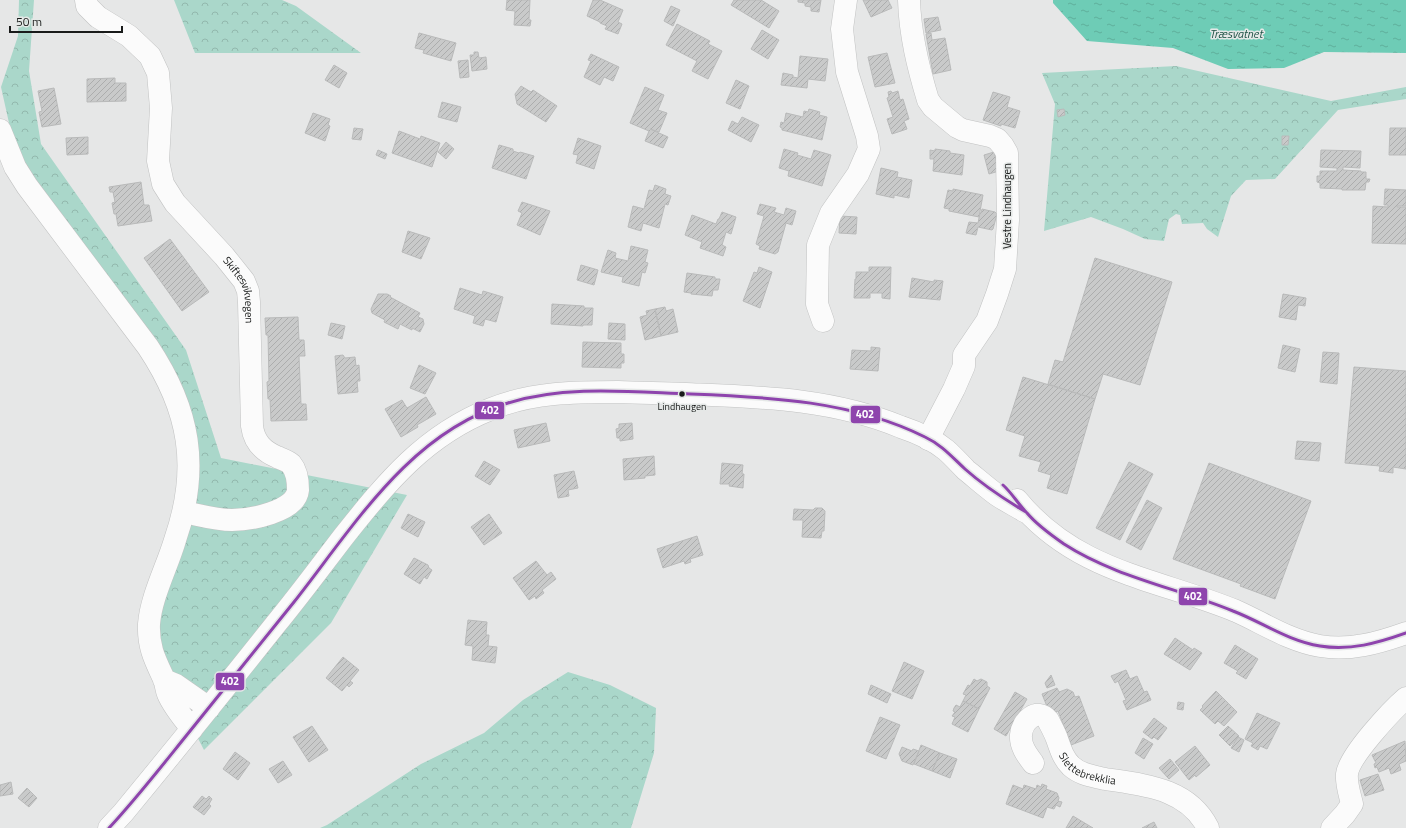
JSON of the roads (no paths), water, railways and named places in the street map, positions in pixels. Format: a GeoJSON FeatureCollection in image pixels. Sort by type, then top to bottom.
{"type":"FeatureCollection","features":[{"type":"Feature","properties":{"kind":"main road","name":"Skiftesvikvegen"},"geometry":{"type":"LineString","coordinates":[[86,0],[87,6],[98,17],[129,36],[150,56],[158,73],[161,108],[158,161],[163,184],[175,203],[224,256],[244,281],[248,292],[249,302],[253,435],[261,448],[291,464],[296,473],[298,483],[297,494],[283,509],[249,518],[232,520],[184,512]]}},
{"type":"Feature","properties":{"kind":"main road"},"geometry":{"type":"LineString","coordinates":[[823,321],[817,304],[818,246],[831,213],[858,174],[869,149],[867,136],[847,72],[842,28],[846,0]]}},
{"type":"Feature","properties":{"kind":"main road","name":"Vestre Lindhaugen"},"geometry":{"type":"LineString","coordinates":[[909,0],[910,21],[914,46],[928,100],[933,107],[957,127],[996,139],[1007,153],[1008,220],[1005,269],[987,321],[964,355],[964,366],[940,420],[937,445]]}},
{"type":"Feature","properties":{"kind":"main road"},"geometry":{"type":"LineString","coordinates":[[0,130],[15,167],[27,186],[148,347],[161,366],[179,407],[185,429],[188,451],[189,473],[187,495],[184,512],[176,539],[153,602],[149,624],[151,647],[154,659],[164,680],[168,694],[192,729]]}},
{"type":"Feature","properties":{"kind":"main road"},"geometry":{"type":"LineString","coordinates":[[109,828],[209,708],[391,479],[415,456],[444,434],[467,420],[492,409],[546,394],[577,392],[669,393],[770,398],[836,406],[902,427],[937,445],[999,496],[1026,512],[1064,544],[1088,558],[1115,570],[1204,599],[1236,611],[1295,638],[1320,646],[1342,648],[1362,646],[1406,633]]}},
{"type":"Feature","properties":{"kind":"main road"},"geometry":{"type":"LineString","coordinates":[[1379,642],[1406,620]]}},
{"type":"Feature","properties":{"kind":"main road"},"geometry":{"type":"LineString","coordinates":[[164,680],[176,685],[209,708]]}},
{"type":"Feature","properties":{"kind":"main road"},"geometry":{"type":"LineString","coordinates":[[1332,828],[1352,804],[1348,788],[1347,772],[1354,759],[1364,743],[1397,705],[1406,698]]}},
{"type":"Feature","properties":{"kind":"main road","name":"Slettebrekklia"},"geometry":{"type":"LineString","coordinates":[[1033,763],[1025,752],[1021,735],[1026,722],[1032,717],[1040,714],[1048,720],[1063,756],[1078,771],[1089,776],[1145,785],[1175,795],[1187,802],[1196,810],[1208,828]]}},
{"type":"Feature","properties":{"kind":"water","name":"Træsvatnet"},"geometry":{"type":"Polygon","coordinates":[[[1053,0],[1406,0],[1406,53],[1324,52],[1284,68],[1228,69],[1173,48],[1087,41],[1053,3],[1053,0]]]}},
{"type":"Feature","properties":{"kind":"place","name":"Lindhaugen"},"geometry":{"type":"Point","coordinates":[682,394]}}]}
